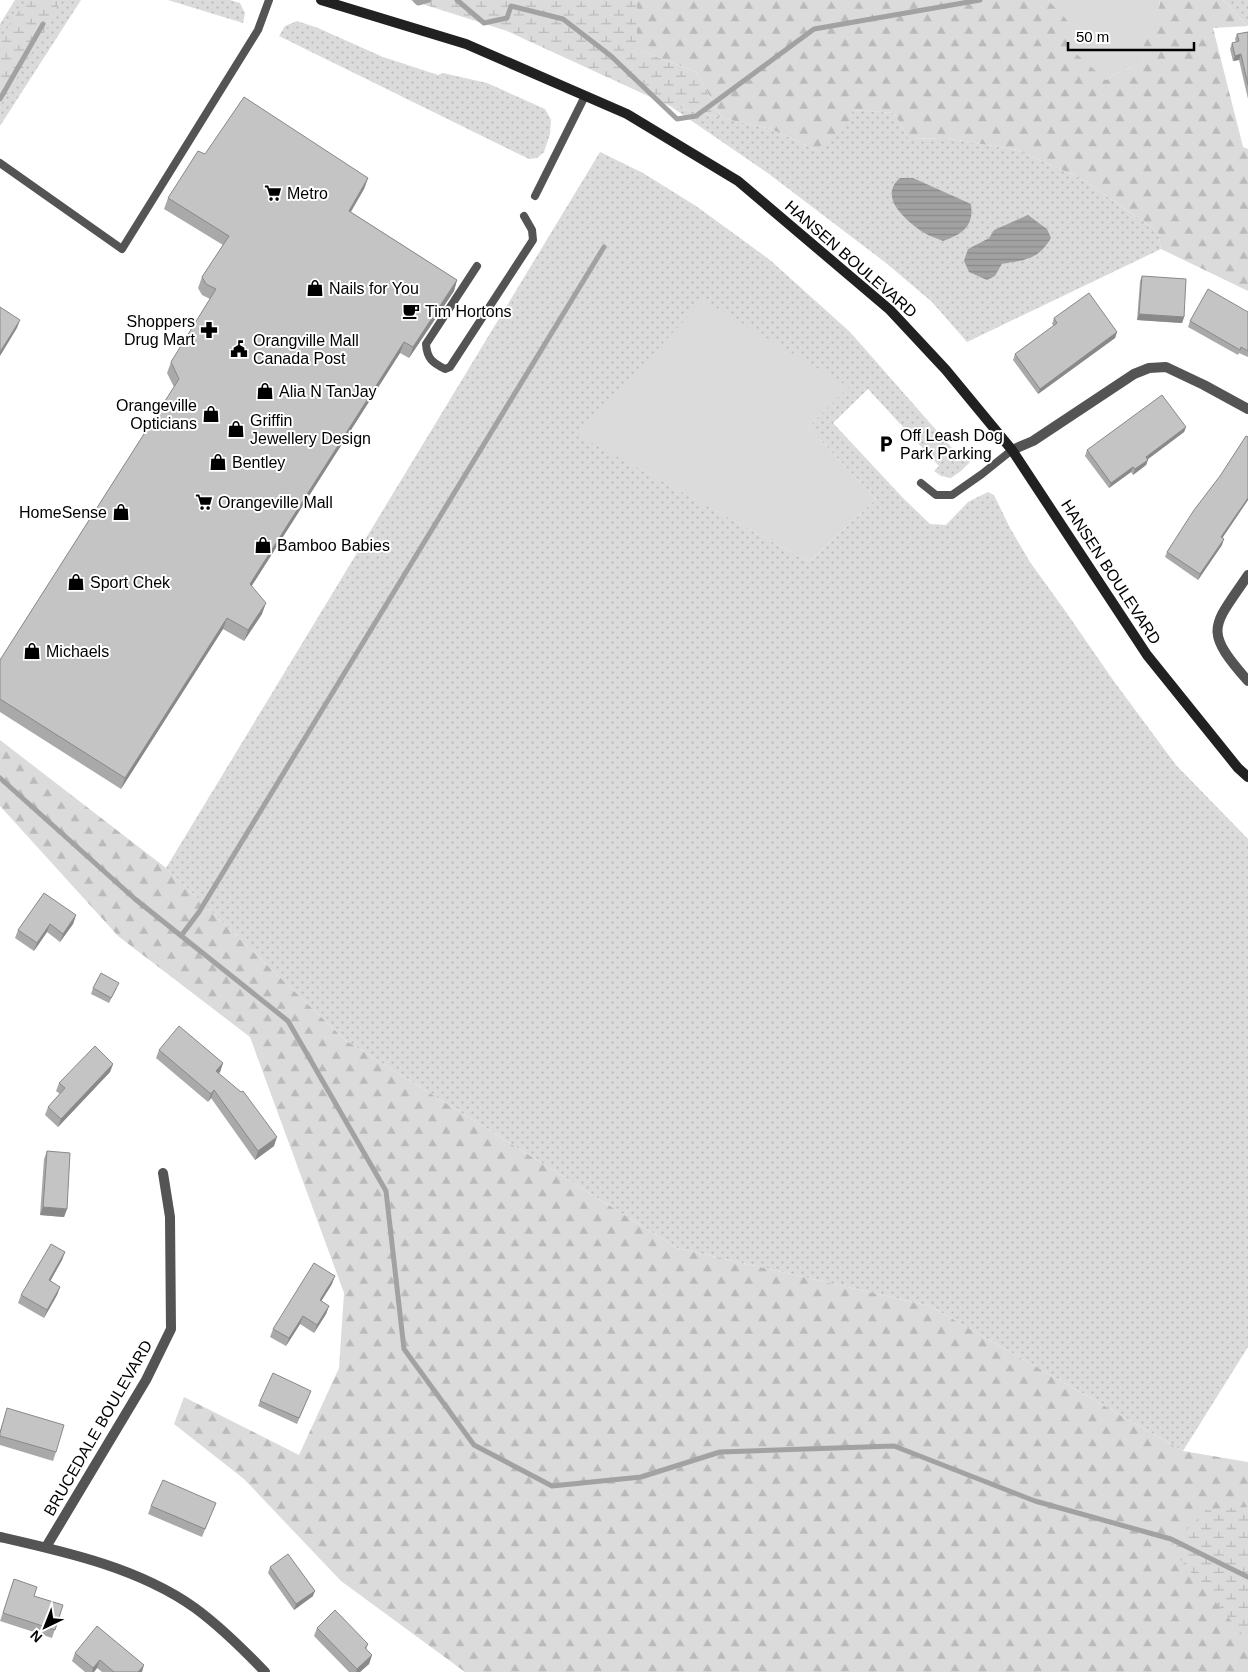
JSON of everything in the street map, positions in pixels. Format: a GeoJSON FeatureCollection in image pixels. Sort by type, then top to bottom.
{"type":"FeatureCollection","features":[{"type":"Feature","properties":{"kind":"street","name":"HANSEN BOULEVARD"},"geometry":{"type":"LineString","coordinates":[[321,0],[466,44],[627,114],[738,181],[890,310],[946,370],[1012,450],[1147,655],[1238,768],[1248,777]]}},
{"type":"Feature","properties":{"kind":"street"},"geometry":{"type":"LineString","coordinates":[[1012,450],[1033,441],[1134,374],[1149,368],[1166,367],[1248,409]]}},
{"type":"Feature","properties":{"kind":"street"},"geometry":{"type":"LineString","coordinates":[[1248,575],[1219,618],[1216,634],[1222,649],[1248,681]]}},
{"type":"Feature","properties":{"kind":"street","name":"BRUCEDALE BOULEVARD"},"geometry":{"type":"LineString","coordinates":[[46,1547],[146,1380],[171,1328],[170,1216],[163,1173]]}},
{"type":"Feature","properties":{"kind":"street"},"geometry":{"type":"LineString","coordinates":[[0,1537],[46,1547],[123,1571],[174,1594],[222,1629],[265,1672]]}},
{"type":"Feature","properties":{"kind":"lane"},"geometry":{"type":"LineString","coordinates":[[0,163],[122,249],[258,30],[269,0]]}},
{"type":"Feature","properties":{"kind":"lane"},"geometry":{"type":"LineString","coordinates":[[535,196],[585,96]]}},
{"type":"Feature","properties":{"kind":"lane"},"geometry":{"type":"LineString","coordinates":[[477,266],[426,344],[426,354],[435,364],[445,369],[450,366],[533,240],[532,230],[524,216]]}},
{"type":"Feature","properties":{"kind":"lane"},"geometry":{"type":"LineString","coordinates":[[921,483],[936,495],[952,495],[1012,450]]}},
{"type":"Feature","properties":{"kind":"green space"},"geometry":{"type":"Polygon","coordinates":[[[15,0],[81,0],[0,126],[0,24],[15,0]]]}},
{"type":"Feature","properties":{"kind":"green space"},"geometry":{"type":"Polygon","coordinates":[[[31,0],[62,0],[0,106],[0,46],[12,20],[31,0]]]}},
{"type":"Feature","properties":{"kind":"green space"},"geometry":{"type":"Polygon","coordinates":[[[168,0],[230,0],[240,3],[245,13],[243,23],[168,0]]]}},
{"type":"Feature","properties":{"kind":"green space"},"geometry":{"type":"Polygon","coordinates":[[[410,0],[634,0],[637,4],[637,49],[696,72],[722,118],[670,106],[507,31],[410,0]]]}},
{"type":"Feature","properties":{"kind":"green space"},"geometry":{"type":"Polygon","coordinates":[[[634,0],[1048,0],[1070,21],[1075,42],[1106,80],[1115,74],[1133,67],[1160,4],[1159,0],[1223,0],[1248,26],[1213,28],[1243,147],[1248,149],[1248,291],[1161,249],[1158,232],[1082,179],[1017,150],[946,138],[909,139],[894,113],[853,110],[850,121],[816,150],[771,129],[722,118],[696,72],[637,49],[637,4],[634,0]]]}},
{"type":"Feature","properties":{"kind":"green space"},"geometry":{"type":"Polygon","coordinates":[[[1048,0],[1159,0],[1160,4],[1151,31],[1133,67],[1115,74],[1106,80],[1073,51],[1072,29],[1048,0]]]}},
{"type":"Feature","properties":{"kind":"green space"},"geometry":{"type":"Polygon","coordinates":[[[1223,0],[1248,0],[1248,26],[1223,0]]]}},
{"type":"Feature","properties":{"kind":"green space"},"geometry":{"type":"Polygon","coordinates":[[[297,21],[318,28],[383,57],[438,75],[443,73],[487,83],[545,109],[551,120],[550,134],[544,152],[537,158],[529,159],[279,36],[285,26],[297,21]]]}},
{"type":"Feature","properties":{"kind":"green space"},"geometry":{"type":"Polygon","coordinates":[[[670,106],[771,129],[816,150],[853,110],[894,113],[909,139],[946,138],[1017,150],[1082,179],[1158,232],[1161,249],[967,342],[932,302],[886,263],[769,174],[670,106]],[[994,230],[989,238],[968,249],[995,276],[1002,264],[1029,259],[994,230]]]}},
{"type":"Feature","properties":{"kind":"green space"},"geometry":{"type":"Polygon","coordinates":[[[600,152],[643,173],[696,206],[770,260],[850,332],[952,448],[970,462],[951,478],[941,476],[934,471],[939,466],[868,389],[833,423],[930,524],[946,525],[968,502],[988,492],[994,495],[1010,528],[1030,562],[1113,680],[1176,765],[1248,839],[1248,1347],[1183,1451],[930,1306],[677,1248],[345,1040],[166,868],[600,152]],[[848,387],[579,435],[809,562],[876,499],[808,427],[848,387]]]}},
{"type":"Feature","properties":{"kind":"green space"},"geometry":{"type":"Polygon","coordinates":[[[703,300],[849,387],[808,427],[876,499],[809,562],[578,435],[703,300]]]}},
{"type":"Feature","properties":{"kind":"green space"},"geometry":{"type":"Polygon","coordinates":[[[0,740],[166,868],[345,1040],[677,1248],[930,1306],[1183,1451],[1248,1462],[1248,1672],[465,1672],[341,1581],[244,1479],[174,1424],[184,1397],[299,1455],[339,1368],[344,1293],[250,1037],[118,936],[0,806],[0,740]]]}},
{"type":"Feature","properties":{"kind":"green space"},"geometry":{"type":"Polygon","coordinates":[[[1248,1507],[1248,1641],[1170,1547],[1207,1509],[1248,1507]]]}},
{"type":"Feature","properties":{"kind":"shaded area"},"geometry":{"type":"Polygon","coordinates":[[[900,178],[913,178],[971,204],[969,224],[961,232],[943,241],[921,231],[902,214],[893,200],[894,185],[900,178]]]}},
{"type":"Feature","properties":{"kind":"shaded area"},"geometry":{"type":"Polygon","coordinates":[[[1028,215],[1047,229],[1051,238],[1041,251],[1024,260],[1002,264],[995,276],[987,280],[969,272],[964,261],[968,249],[989,238],[994,230],[1028,215]]]}},
{"type":"Feature","properties":{"kind":"building"},"geometry":{"type":"Polygon","coordinates":[[[1248,32],[1248,85],[1241,54],[1235,56],[1232,43],[1239,41],[1237,34],[1248,32]]]}},
{"type":"Feature","properties":{"kind":"building","name":"Orangeville Mall"},"geometry":{"type":"Polygon","coordinates":[[[244,97],[368,178],[349,211],[457,280],[413,347],[404,342],[250,584],[266,603],[248,630],[227,618],[125,778],[0,699],[0,660],[179,379],[171,362],[216,289],[206,284],[202,277],[229,236],[168,198],[198,151],[205,154],[244,97]]]}},
{"type":"Feature","properties":{"kind":"building"},"geometry":{"type":"Polygon","coordinates":[[[1142,276],[1186,279],[1184,317],[1139,314],[1142,276]]]}},
{"type":"Feature","properties":{"kind":"building"},"geometry":{"type":"Polygon","coordinates":[[[1208,289],[1248,312],[1248,351],[1241,347],[1240,350],[1190,321],[1208,289]]]}},
{"type":"Feature","properties":{"kind":"building"},"geometry":{"type":"Polygon","coordinates":[[[1089,293],[1117,332],[1040,389],[1015,354],[1057,323],[1054,318],[1089,293]]]}},
{"type":"Feature","properties":{"kind":"building"},"geometry":{"type":"Polygon","coordinates":[[[0,307],[20,320],[0,352],[0,307]]]}},
{"type":"Feature","properties":{"kind":"building"},"geometry":{"type":"Polygon","coordinates":[[[1162,395],[1186,427],[1146,457],[1148,460],[1135,469],[1133,467],[1111,483],[1087,450],[1162,395]]]}},
{"type":"Feature","properties":{"kind":"building"},"geometry":{"type":"Polygon","coordinates":[[[1246,436],[1248,437],[1248,498],[1221,537],[1224,539],[1200,574],[1167,552],[1246,436]]]}},
{"type":"Feature","properties":{"kind":"building"},"geometry":{"type":"Polygon","coordinates":[[[44,893],[76,915],[63,934],[50,924],[37,943],[18,930],[44,893]]]}},
{"type":"Feature","properties":{"kind":"building"},"geometry":{"type":"Polygon","coordinates":[[[101,973],[119,983],[111,998],[93,988],[101,973]]]}},
{"type":"Feature","properties":{"kind":"building"},"geometry":{"type":"Polygon","coordinates":[[[179,1026],[223,1063],[216,1071],[241,1092],[243,1091],[277,1137],[258,1151],[214,1090],[211,1094],[159,1050],[179,1026]]]}},
{"type":"Feature","properties":{"kind":"building"},"geometry":{"type":"Polygon","coordinates":[[[95,1046],[113,1064],[61,1119],[48,1107],[65,1088],[59,1083],[95,1046]]]}},
{"type":"Feature","properties":{"kind":"building"},"geometry":{"type":"Polygon","coordinates":[[[47,1151],[70,1153],[67,1209],[43,1207],[47,1151]]]}},
{"type":"Feature","properties":{"kind":"building"},"geometry":{"type":"Polygon","coordinates":[[[51,1244],[65,1252],[49,1280],[60,1287],[47,1310],[21,1295],[51,1244]]]}},
{"type":"Feature","properties":{"kind":"building"},"geometry":{"type":"Polygon","coordinates":[[[314,1263],[335,1276],[320,1300],[329,1306],[317,1325],[303,1316],[289,1338],[273,1329],[314,1263]]]}},
{"type":"Feature","properties":{"kind":"building"},"geometry":{"type":"Polygon","coordinates":[[[273,1373],[311,1391],[299,1418],[260,1401],[273,1373]]]}},
{"type":"Feature","properties":{"kind":"building"},"geometry":{"type":"Polygon","coordinates":[[[7,1408],[64,1425],[56,1452],[0,1436],[7,1408]]]}},
{"type":"Feature","properties":{"kind":"building"},"geometry":{"type":"Polygon","coordinates":[[[163,1480],[216,1503],[205,1529],[151,1506],[163,1480]]]}},
{"type":"Feature","properties":{"kind":"building"},"geometry":{"type":"Polygon","coordinates":[[[288,1554],[315,1591],[296,1604],[270,1567],[288,1554]]]}},
{"type":"Feature","properties":{"kind":"building"},"geometry":{"type":"Polygon","coordinates":[[[14,1579],[37,1587],[34,1596],[63,1605],[55,1630],[3,1613],[14,1579]]]}},
{"type":"Feature","properties":{"kind":"building"},"geometry":{"type":"Polygon","coordinates":[[[335,1610],[368,1644],[365,1648],[372,1655],[357,1669],[317,1628],[335,1610]]]}},
{"type":"Feature","properties":{"kind":"building"},"geometry":{"type":"Polygon","coordinates":[[[97,1626],[144,1665],[138,1672],[114,1672],[100,1660],[93,1668],[75,1653],[97,1626]]]}},
{"type":"Feature","properties":{"kind":"waterway"},"geometry":{"type":"LineString","coordinates":[[415,0],[418,3],[429,0]]}},
{"type":"Feature","properties":{"kind":"waterway"},"geometry":{"type":"LineString","coordinates":[[457,0],[484,23],[507,18],[511,6],[563,19],[611,56],[677,119],[696,116],[814,29],[980,0]]}},
{"type":"Feature","properties":{"kind":"waterway"},"geometry":{"type":"LineString","coordinates":[[0,99],[43,24]]}},
{"type":"Feature","properties":{"kind":"waterway"},"geometry":{"type":"LineString","coordinates":[[181,936],[199,912],[604,247]]}},
{"type":"Feature","properties":{"kind":"waterway"},"geometry":{"type":"LineString","coordinates":[[0,778],[135,899],[288,1021],[386,1191],[404,1349],[474,1445],[552,1486],[641,1477],[720,1452],[894,1446],[1035,1501],[1171,1539],[1248,1577]]}},
{"type":"Feature","properties":{"kind":"place","name":"Metro"},"geometry":{"type":"Point","coordinates":[273,193]}},
{"type":"Feature","properties":{"kind":"place","name":"Nails for You"},"geometry":{"type":"Point","coordinates":[315,288]}},
{"type":"Feature","properties":{"kind":"place","name":"Tim Hortons"},"geometry":{"type":"Point","coordinates":[411,311]}},
{"type":"Feature","properties":{"kind":"place","name":"Shoppers Drug Mart"},"geometry":{"type":"Point","coordinates":[209,330]}},
{"type":"Feature","properties":{"kind":"place","name":"Orangville Mall Canada Post"},"geometry":{"type":"Point","coordinates":[239,349]}},
{"type":"Feature","properties":{"kind":"place","name":"Alia N TanJay"},"geometry":{"type":"Point","coordinates":[265,391]}},
{"type":"Feature","properties":{"kind":"place","name":"Orangeville Opticians"},"geometry":{"type":"Point","coordinates":[211,414]}},
{"type":"Feature","properties":{"kind":"place","name":"Griffin Jewellery Design"},"geometry":{"type":"Point","coordinates":[236,429]}},
{"type":"Feature","properties":{"kind":"place","name":"Off Leash Dog Park Parking"},"geometry":{"type":"Point","coordinates":[886,444]}},
{"type":"Feature","properties":{"kind":"place","name":"Bentley"},"geometry":{"type":"Point","coordinates":[218,462]}},
{"type":"Feature","properties":{"kind":"place","name":"Orangeville Mall"},"geometry":{"type":"Point","coordinates":[204,502]}},
{"type":"Feature","properties":{"kind":"place","name":"HomeSense"},"geometry":{"type":"Point","coordinates":[121,512]}},
{"type":"Feature","properties":{"kind":"place","name":"Bamboo Babies"},"geometry":{"type":"Point","coordinates":[263,545]}},
{"type":"Feature","properties":{"kind":"place","name":"Sport Chek"},"geometry":{"type":"Point","coordinates":[76,582]}},
{"type":"Feature","properties":{"kind":"place","name":"Michaels"},"geometry":{"type":"Point","coordinates":[32,651]}}]}
